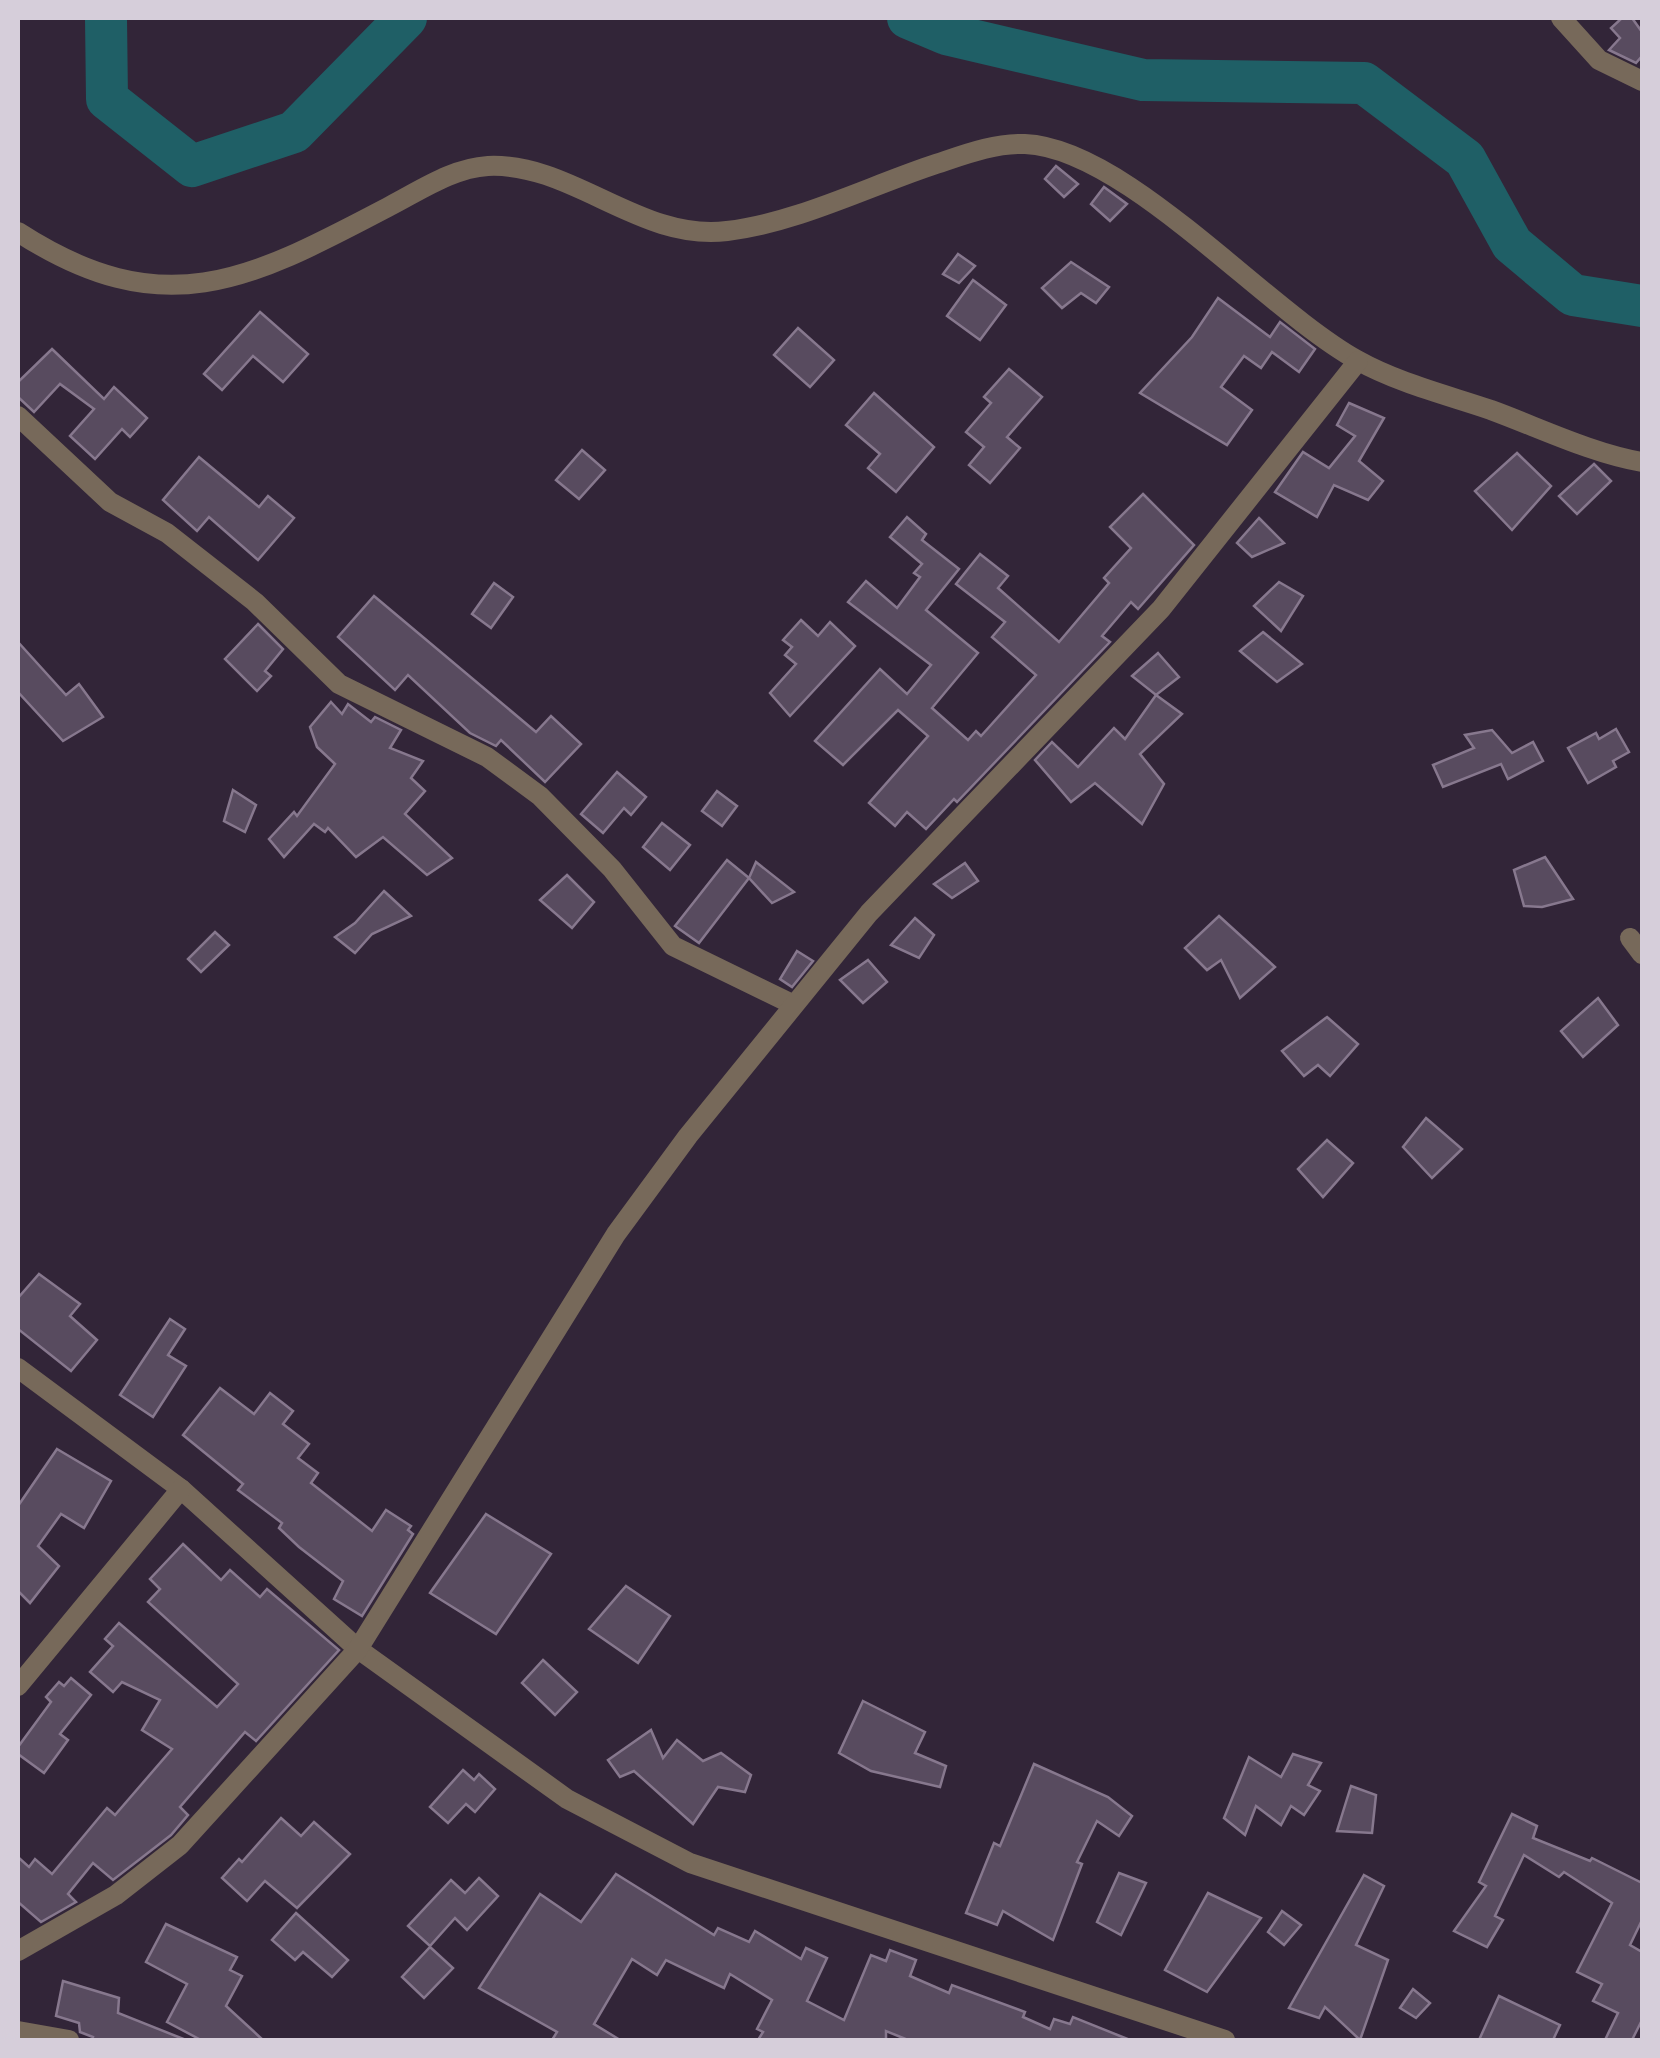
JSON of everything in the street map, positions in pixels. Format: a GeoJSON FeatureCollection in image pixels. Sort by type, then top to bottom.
{"type":"FeatureCollection","features":[{"type":"Feature","properties":{"kind":"street"},"geometry":{"type":"LineString","coordinates":[[1561,18],[1599,60],[1642,81]]}},
{"type":"Feature","properties":{"kind":"street"},"geometry":{"type":"LineString","coordinates":[[18,232],[67,261],[108,276],[150,285],[187,286],[232,280],[279,264],[437,181],[487,166],[539,174],[650,220],[685,230],[724,232],[762,224],[969,153],[997,146],[1037,146],[1075,154],[1118,179],[1310,329],[1358,360],[1642,462]]}},
{"type":"Feature","properties":{"kind":"street"},"geometry":{"type":"LineString","coordinates":[[18,1952],[116,1895],[180,1846],[358,1649],[616,1234],[792,1004],[869,913],[1161,609],[1358,360]]}},
{"type":"Feature","properties":{"kind":"street"},"geometry":{"type":"LineString","coordinates":[[18,416],[110,502],[167,533],[255,602],[339,684],[487,757],[540,796],[612,869],[672,946],[792,1004]]}},
{"type":"Feature","properties":{"kind":"street"},"geometry":{"type":"LineString","coordinates":[[18,1368],[181,1489],[358,1649],[568,1799],[690,1863],[1225,2040]]}},
{"type":"Feature","properties":{"kind":"street"},"geometry":{"type":"LineString","coordinates":[[18,1686],[181,1489]]}},
{"type":"Feature","properties":{"kind":"street"},"geometry":{"type":"LineString","coordinates":[[18,2031],[69,2040]]}},
{"type":"Feature","properties":{"kind":"building"},"geometry":{"type":"Polygon","coordinates":[[[1622,18],[1632,18],[1642,32],[1642,56],[1636,63],[1609,50],[1620,38],[1611,28],[1622,18]]]}},
{"type":"Feature","properties":{"kind":"building"},"geometry":{"type":"Polygon","coordinates":[[[1056,166],[1078,184],[1064,197],[1045,179],[1056,166]]]}},
{"type":"Feature","properties":{"kind":"building"},"geometry":{"type":"Polygon","coordinates":[[[1104,187],[1127,204],[1110,221],[1091,204],[1104,187]]]}},
{"type":"Feature","properties":{"kind":"building"},"geometry":{"type":"Polygon","coordinates":[[[958,254],[975,266],[959,283],[943,274],[958,254]]]}},
{"type":"Feature","properties":{"kind":"building"},"geometry":{"type":"Polygon","coordinates":[[[1071,262],[1109,287],[1096,303],[1081,293],[1062,308],[1042,288],[1071,262]]]}},
{"type":"Feature","properties":{"kind":"building"},"geometry":{"type":"Polygon","coordinates":[[[973,280],[1006,305],[980,340],[947,316],[973,280]]]}},
{"type":"Feature","properties":{"kind":"building"},"geometry":{"type":"Polygon","coordinates":[[[1218,298],[1270,337],[1280,322],[1315,349],[1299,372],[1272,352],[1261,368],[1244,356],[1221,387],[1252,410],[1227,445],[1140,393],[1192,337],[1218,298]]]}},
{"type":"Feature","properties":{"kind":"building"},"geometry":{"type":"Polygon","coordinates":[[[260,312],[308,354],[283,382],[253,356],[222,390],[204,374],[260,312]]]}},
{"type":"Feature","properties":{"kind":"building"},"geometry":{"type":"Polygon","coordinates":[[[798,328],[834,360],[810,387],[774,355],[798,328]]]}},
{"type":"Feature","properties":{"kind":"building"},"geometry":{"type":"Polygon","coordinates":[[[52,349],[104,399],[114,387],[147,418],[130,437],[122,429],[95,459],[70,436],[94,409],[60,384],[34,412],[18,397],[18,382],[52,349]]]}},
{"type":"Feature","properties":{"kind":"building"},"geometry":{"type":"Polygon","coordinates":[[[1009,369],[1042,397],[1007,437],[1020,448],[990,483],[969,465],[984,447],[966,432],[991,403],[984,397],[1009,369]]]}},
{"type":"Feature","properties":{"kind":"building"},"geometry":{"type":"Polygon","coordinates":[[[874,393],[934,447],[896,492],[868,468],[880,454],[846,425],[874,393]]]}},
{"type":"Feature","properties":{"kind":"building"},"geometry":{"type":"Polygon","coordinates":[[[1349,403],[1384,418],[1359,461],[1383,481],[1368,500],[1334,485],[1317,517],[1275,492],[1303,452],[1329,468],[1355,436],[1337,425],[1349,403]]]}},
{"type":"Feature","properties":{"kind":"building"},"geometry":{"type":"Polygon","coordinates":[[[582,450],[605,470],[579,499],[556,480],[582,450]]]}},
{"type":"Feature","properties":{"kind":"building"},"geometry":{"type":"Polygon","coordinates":[[[1517,453],[1551,486],[1512,530],[1475,491],[1517,453]]]}},
{"type":"Feature","properties":{"kind":"building"},"geometry":{"type":"Polygon","coordinates":[[[199,457],[259,507],[268,496],[294,518],[258,560],[209,517],[197,531],[163,500],[199,457]]]}},
{"type":"Feature","properties":{"kind":"building"},"geometry":{"type":"Polygon","coordinates":[[[1594,464],[1611,481],[1577,514],[1559,496],[1594,464]]]}},
{"type":"Feature","properties":{"kind":"building"},"geometry":{"type":"Polygon","coordinates":[[[1143,494],[1194,545],[1138,609],[1131,602],[1102,636],[1110,642],[957,802],[954,799],[926,829],[907,812],[895,826],[869,803],[928,736],[898,710],[843,765],[815,741],[880,669],[907,694],[931,665],[848,602],[866,581],[897,608],[920,577],[914,573],[922,564],[890,537],[907,517],[926,534],[922,540],[959,569],[926,610],[978,653],[932,708],[968,740],[976,731],[981,736],[1036,675],[992,637],[1005,622],[956,584],[980,554],[1008,576],[998,588],[1059,642],[1109,583],[1104,578],[1131,548],[1110,527],[1143,494]]]}},
{"type":"Feature","properties":{"kind":"building"},"geometry":{"type":"Polygon","coordinates":[[[1259,518],[1284,543],[1252,557],[1237,543],[1259,518]]]}},
{"type":"Feature","properties":{"kind":"building"},"geometry":{"type":"Polygon","coordinates":[[[1279,582],[1303,596],[1281,631],[1254,606],[1279,582]]]}},
{"type":"Feature","properties":{"kind":"building"},"geometry":{"type":"Polygon","coordinates":[[[494,583],[513,597],[491,628],[472,614],[494,583]]]}},
{"type":"Feature","properties":{"kind":"building"},"geometry":{"type":"Polygon","coordinates":[[[374,596],[536,732],[551,716],[581,744],[545,782],[501,740],[496,746],[470,733],[408,675],[395,690],[338,637],[374,596]]]}},
{"type":"Feature","properties":{"kind":"building"},"geometry":{"type":"Polygon","coordinates":[[[801,620],[818,636],[830,622],[855,646],[790,716],[770,693],[796,664],[785,655],[792,647],[783,640],[801,620]]]}},
{"type":"Feature","properties":{"kind":"building"},"geometry":{"type":"Polygon","coordinates":[[[258,624],[283,649],[265,671],[271,676],[257,691],[225,659],[258,624]]]}},
{"type":"Feature","properties":{"kind":"building"},"geometry":{"type":"Polygon","coordinates":[[[1263,632],[1302,664],[1277,682],[1240,651],[1263,632]]]}},
{"type":"Feature","properties":{"kind":"building"},"geometry":{"type":"Polygon","coordinates":[[[18,642],[66,695],[79,684],[103,717],[63,741],[18,692],[18,642]]]}},
{"type":"Feature","properties":{"kind":"building"},"geometry":{"type":"Polygon","coordinates":[[[1158,653],[1179,677],[1156,695],[1132,676],[1158,653]]]}},
{"type":"Feature","properties":{"kind":"building"},"geometry":{"type":"Polygon","coordinates":[[[1156,695],[1182,714],[1140,754],[1164,784],[1142,824],[1095,783],[1071,802],[1035,760],[1052,742],[1078,767],[1114,728],[1125,739],[1156,695]]]}},
{"type":"Feature","properties":{"kind":"building"},"geometry":{"type":"Polygon","coordinates":[[[331,702],[342,714],[348,704],[371,722],[375,717],[401,730],[390,748],[423,761],[411,778],[425,791],[405,814],[452,858],[427,875],[383,837],[356,857],[328,828],[325,832],[314,824],[284,857],[269,839],[294,812],[297,816],[335,764],[317,747],[310,727],[331,702]]]}},
{"type":"Feature","properties":{"kind":"building"},"geometry":{"type":"Polygon","coordinates":[[[1616,729],[1629,752],[1613,761],[1616,767],[1588,783],[1568,748],[1596,733],[1599,739],[1616,729]]]}},
{"type":"Feature","properties":{"kind":"building"},"geometry":{"type":"Polygon","coordinates":[[[1492,730],[1512,753],[1533,742],[1543,761],[1508,779],[1501,764],[1443,787],[1433,765],[1474,748],[1465,735],[1492,730]]]}},
{"type":"Feature","properties":{"kind":"building"},"geometry":{"type":"Polygon","coordinates":[[[617,772],[646,797],[631,815],[624,808],[603,833],[581,814],[617,772]]]}},
{"type":"Feature","properties":{"kind":"building"},"geometry":{"type":"Polygon","coordinates":[[[233,790],[256,805],[245,832],[224,821],[233,790]]]}},
{"type":"Feature","properties":{"kind":"building"},"geometry":{"type":"Polygon","coordinates":[[[717,791],[737,806],[722,826],[702,811],[717,791]]]}},
{"type":"Feature","properties":{"kind":"building"},"geometry":{"type":"Polygon","coordinates":[[[662,823],[690,845],[670,870],[643,847],[662,823]]]}},
{"type":"Feature","properties":{"kind":"building"},"geometry":{"type":"Polygon","coordinates":[[[1545,857],[1573,899],[1542,907],[1524,906],[1514,870],[1545,857]]]}},
{"type":"Feature","properties":{"kind":"building"},"geometry":{"type":"Polygon","coordinates":[[[727,860],[749,878],[699,943],[675,926],[727,860]]]}},
{"type":"Feature","properties":{"kind":"building"},"geometry":{"type":"Polygon","coordinates":[[[756,862],[794,892],[772,903],[749,878],[756,862]]]}},
{"type":"Feature","properties":{"kind":"building"},"geometry":{"type":"Polygon","coordinates":[[[965,863],[978,881],[952,898],[934,884],[965,863]]]}},
{"type":"Feature","properties":{"kind":"building"},"geometry":{"type":"Polygon","coordinates":[[[567,875],[594,902],[572,928],[540,900],[567,875]]]}},
{"type":"Feature","properties":{"kind":"building"},"geometry":{"type":"Polygon","coordinates":[[[384,891],[411,916],[372,934],[355,953],[335,937],[355,923],[384,891]]]}},
{"type":"Feature","properties":{"kind":"building"},"geometry":{"type":"Polygon","coordinates":[[[1219,916],[1275,967],[1240,998],[1221,960],[1207,970],[1185,948],[1219,916]]]}},
{"type":"Feature","properties":{"kind":"building"},"geometry":{"type":"Polygon","coordinates":[[[915,918],[934,935],[919,958],[891,945],[915,918]]]}},
{"type":"Feature","properties":{"kind":"building"},"geometry":{"type":"Polygon","coordinates":[[[215,932],[229,945],[201,972],[188,959],[215,932]]]}},
{"type":"Feature","properties":{"kind":"building"},"geometry":{"type":"Polygon","coordinates":[[[797,951],[813,961],[792,987],[780,979],[797,951]]]}},
{"type":"Feature","properties":{"kind":"building"},"geometry":{"type":"Polygon","coordinates":[[[868,960],[887,982],[863,1003],[840,980],[868,960]]]}},
{"type":"Feature","properties":{"kind":"building"},"geometry":{"type":"Polygon","coordinates":[[[1598,998],[1618,1025],[1583,1057],[1561,1031],[1598,998]]]}},
{"type":"Feature","properties":{"kind":"building"},"geometry":{"type":"Polygon","coordinates":[[[1327,1017],[1358,1044],[1330,1076],[1318,1065],[1304,1076],[1282,1051],[1327,1017]]]}},
{"type":"Feature","properties":{"kind":"building"},"geometry":{"type":"Polygon","coordinates":[[[1426,1118],[1462,1149],[1432,1178],[1403,1147],[1426,1118]]]}},
{"type":"Feature","properties":{"kind":"building"},"geometry":{"type":"Polygon","coordinates":[[[1327,1140],[1353,1163],[1323,1197],[1298,1169],[1327,1140]]]}},
{"type":"Feature","properties":{"kind":"building"},"geometry":{"type":"Polygon","coordinates":[[[39,1274],[80,1304],[70,1316],[97,1340],[71,1371],[18,1329],[18,1298],[39,1274]]]}},
{"type":"Feature","properties":{"kind":"building"},"geometry":{"type":"Polygon","coordinates":[[[170,1319],[185,1329],[168,1355],[186,1366],[153,1417],[120,1395],[170,1319]]]}},
{"type":"Feature","properties":{"kind":"building"},"geometry":{"type":"Polygon","coordinates":[[[220,1388],[254,1414],[270,1393],[293,1411],[283,1424],[309,1444],[298,1458],[318,1473],[311,1483],[372,1531],[386,1510],[411,1526],[408,1530],[413,1534],[362,1616],[334,1599],[343,1581],[299,1547],[279,1528],[282,1523],[238,1490],[243,1484],[183,1435],[220,1388]]]}},
{"type":"Feature","properties":{"kind":"building"},"geometry":{"type":"Polygon","coordinates":[[[57,1449],[111,1481],[84,1528],[61,1514],[38,1546],[59,1566],[30,1603],[18,1591],[18,1506],[57,1449]]]}},
{"type":"Feature","properties":{"kind":"building"},"geometry":{"type":"Polygon","coordinates":[[[486,1514],[551,1554],[496,1634],[430,1593],[486,1514]]]}},
{"type":"Feature","properties":{"kind":"building"},"geometry":{"type":"Polygon","coordinates":[[[183,1544],[221,1580],[230,1570],[260,1597],[267,1589],[339,1650],[256,1741],[245,1732],[180,1807],[188,1815],[171,1835],[113,1880],[93,1863],[68,1894],[76,1902],[41,1922],[18,1902],[18,1857],[29,1867],[35,1859],[52,1874],[107,1808],[115,1815],[172,1749],[142,1730],[160,1700],[122,1682],[113,1692],[90,1672],[113,1646],[105,1639],[119,1623],[217,1707],[238,1684],[148,1602],[160,1589],[150,1579],[183,1544]]]}},
{"type":"Feature","properties":{"kind":"building"},"geometry":{"type":"Polygon","coordinates":[[[626,1586],[670,1616],[638,1663],[589,1629],[626,1586]]]}},
{"type":"Feature","properties":{"kind":"building"},"geometry":{"type":"Polygon","coordinates":[[[543,1660],[577,1692],[555,1715],[522,1683],[543,1660]]]}},
{"type":"Feature","properties":{"kind":"building"},"geometry":{"type":"Polygon","coordinates":[[[71,1678],[91,1695],[60,1734],[68,1740],[44,1773],[18,1754],[18,1747],[51,1702],[46,1697],[59,1682],[64,1686],[71,1678]]]}},
{"type":"Feature","properties":{"kind":"building"},"geometry":{"type":"Polygon","coordinates":[[[863,1701],[925,1732],[915,1753],[946,1766],[940,1787],[871,1771],[839,1753],[863,1701]]]}},
{"type":"Feature","properties":{"kind":"building"},"geometry":{"type":"Polygon","coordinates":[[[651,1730],[663,1758],[677,1740],[703,1761],[721,1753],[751,1775],[745,1792],[718,1787],[693,1824],[634,1771],[620,1777],[608,1760],[651,1730]]]}},
{"type":"Feature","properties":{"kind":"building"},"geometry":{"type":"Polygon","coordinates":[[[1293,1754],[1321,1763],[1308,1785],[1320,1791],[1304,1815],[1291,1806],[1281,1825],[1256,1806],[1245,1835],[1224,1818],[1249,1757],[1281,1777],[1293,1754]]]}},
{"type":"Feature","properties":{"kind":"building"},"geometry":{"type":"Polygon","coordinates":[[[1034,1764],[1108,1797],[1132,1816],[1119,1836],[1097,1821],[1077,1862],[1082,1864],[1053,1940],[1003,1911],[997,1925],[966,1913],[994,1843],[1000,1846],[1034,1764]]]}},
{"type":"Feature","properties":{"kind":"building"},"geometry":{"type":"Polygon","coordinates":[[[463,1770],[474,1780],[479,1774],[495,1789],[475,1812],[466,1804],[448,1823],[430,1807],[463,1770]]]}},
{"type":"Feature","properties":{"kind":"building"},"geometry":{"type":"Polygon","coordinates":[[[1351,1786],[1376,1795],[1372,1833],[1337,1831],[1351,1786]]]}},
{"type":"Feature","properties":{"kind":"building"},"geometry":{"type":"Polygon","coordinates":[[[1512,1814],[1537,1826],[1533,1838],[1590,1861],[1592,1858],[1642,1883],[1642,1920],[1630,1945],[1642,1952],[1642,2020],[1632,2040],[1605,2040],[1618,2013],[1593,2001],[1602,1984],[1577,1972],[1612,1903],[1564,1872],[1559,1877],[1524,1855],[1495,1916],[1503,1920],[1487,1947],[1454,1931],[1486,1886],[1479,1882],[1512,1814]]]}},
{"type":"Feature","properties":{"kind":"building"},"geometry":{"type":"Polygon","coordinates":[[[281,1818],[301,1836],[314,1822],[350,1854],[297,1908],[265,1881],[247,1901],[222,1878],[239,1859],[242,1862],[281,1818]]]}},
{"type":"Feature","properties":{"kind":"building"},"geometry":{"type":"Polygon","coordinates":[[[1119,1873],[1146,1883],[1121,1935],[1097,1922],[1119,1873]]]}},
{"type":"Feature","properties":{"kind":"building"},"geometry":{"type":"Polygon","coordinates":[[[616,1874],[714,1935],[718,1928],[749,1942],[755,1931],[801,1959],[806,1948],[827,1958],[807,2001],[844,2020],[871,1955],[886,1961],[890,1950],[916,1960],[910,1976],[949,1993],[952,1985],[1025,2012],[1023,2017],[1050,2029],[1054,2019],[1070,2024],[1073,2017],[1130,2040],[908,2040],[886,2031],[886,2040],[758,2040],[763,2032],[757,2029],[772,2000],[730,1974],[724,1988],[666,1960],[657,1975],[632,1959],[594,2024],[620,2040],[552,2040],[557,2032],[479,1988],[540,1894],[581,1922],[616,1874]]]}},
{"type":"Feature","properties":{"kind":"building"},"geometry":{"type":"Polygon","coordinates":[[[1364,1875],[1384,1886],[1356,1945],[1388,1960],[1360,2040],[1325,2007],[1319,2018],[1289,2008],[1364,1875]]]}},
{"type":"Feature","properties":{"kind":"building"},"geometry":{"type":"Polygon","coordinates":[[[479,1878],[498,1896],[467,1930],[455,1918],[430,1946],[408,1926],[451,1880],[465,1893],[479,1878]]]}},
{"type":"Feature","properties":{"kind":"building"},"geometry":{"type":"Polygon","coordinates":[[[1208,1893],[1261,1918],[1207,1992],[1165,1970],[1208,1893]]]}},
{"type":"Feature","properties":{"kind":"building"},"geometry":{"type":"Polygon","coordinates":[[[1282,1911],[1301,1925],[1284,1945],[1268,1932],[1282,1911]]]}},
{"type":"Feature","properties":{"kind":"building"},"geometry":{"type":"Polygon","coordinates":[[[296,1913],[348,1960],[332,1977],[303,1952],[295,1960],[272,1940],[296,1913]]]}},
{"type":"Feature","properties":{"kind":"building"},"geometry":{"type":"Polygon","coordinates":[[[166,1924],[237,1957],[230,1970],[242,1976],[226,2006],[263,2040],[201,2040],[167,2022],[187,1984],[146,1962],[166,1924]]]}},
{"type":"Feature","properties":{"kind":"building"},"geometry":{"type":"Polygon","coordinates":[[[430,1947],[453,1968],[424,1998],[402,1977],[430,1947]]]}},
{"type":"Feature","properties":{"kind":"building"},"geometry":{"type":"Polygon","coordinates":[[[63,1981],[119,1998],[118,2013],[186,2040],[92,2040],[93,2037],[80,2032],[79,2023],[56,2016],[63,1981]]]}},
{"type":"Feature","properties":{"kind":"building"},"geometry":{"type":"Polygon","coordinates":[[[1413,1989],[1430,2003],[1416,2018],[1400,2008],[1413,1989]]]}},
{"type":"Feature","properties":{"kind":"building"},"geometry":{"type":"Polygon","coordinates":[[[1499,1996],[1560,2025],[1553,2040],[1479,2040],[1499,1996]]]}},
{"type":"Feature","properties":{"kind":"waterway"},"geometry":{"type":"LineString","coordinates":[[106,18],[107,99],[192,166],[294,132],[406,18]]}},
{"type":"Feature","properties":{"kind":"waterway"},"geometry":{"type":"LineString","coordinates":[[908,18],[946,34],[1143,80],[1364,83],[1465,159],[1512,244],[1573,295],[1642,306]]}}]}
